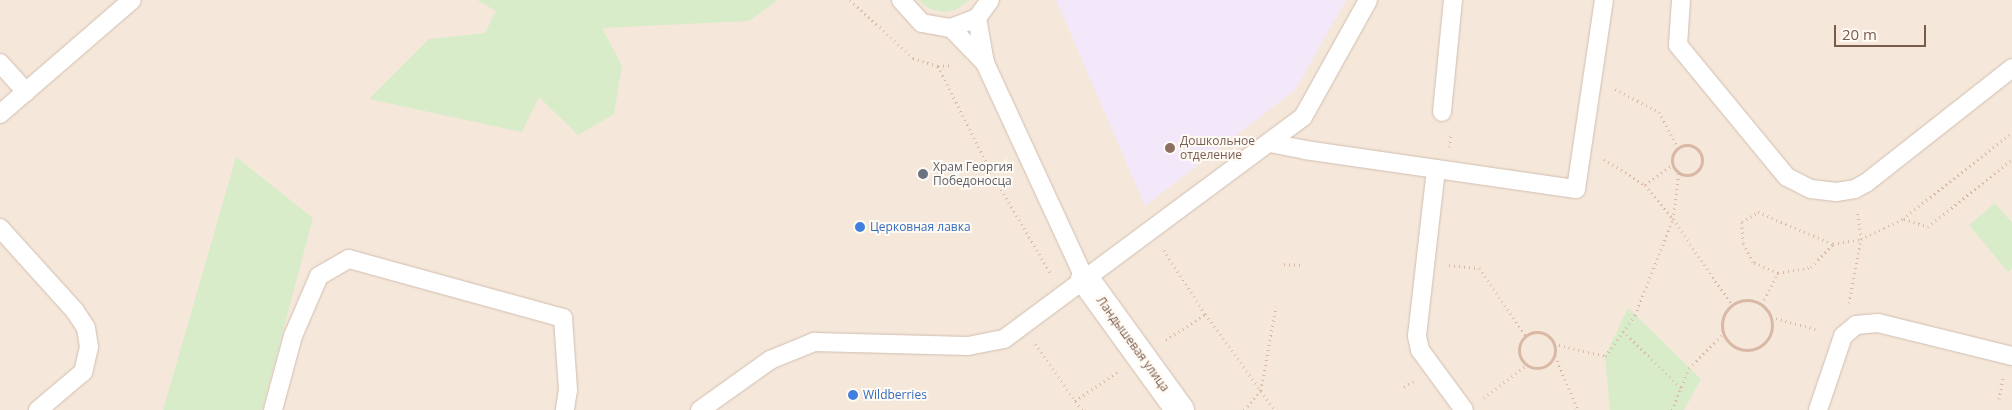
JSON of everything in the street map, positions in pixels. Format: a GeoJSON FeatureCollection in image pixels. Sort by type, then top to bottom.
{"type":"FeatureCollection","features":[{"type":"Feature","properties":{"kind":"street","name":"Ландышевая улица"},"geometry":{"type":"LineString","coordinates":[[1075,287],[1180,410]]}},
{"type":"Feature","properties":{"kind":"lane"},"geometry":{"type":"LineString","coordinates":[[0,114],[132,0]]}},
{"type":"Feature","properties":{"kind":"lane"},"geometry":{"type":"LineString","coordinates":[[901,0],[922,23],[950,28],[978,18],[990,0]]}},
{"type":"Feature","properties":{"kind":"lane"},"geometry":{"type":"LineString","coordinates":[[700,410],[770,360],[814,342],[968,346],[1004,339],[1303,117],[1368,0]]}},
{"type":"Feature","properties":{"kind":"lane"},"geometry":{"type":"LineString","coordinates":[[1442,112],[1453,0]]}},
{"type":"Feature","properties":{"kind":"lane"},"geometry":{"type":"LineString","coordinates":[[1270,143],[1306,150],[1576,189],[1604,0]]}},
{"type":"Feature","properties":{"kind":"lane"},"geometry":{"type":"LineString","coordinates":[[1681,0],[1678,45],[1787,177],[1811,189],[1836,192],[1854,189],[1866,184],[2012,68]]}},
{"type":"Feature","properties":{"kind":"lane"},"geometry":{"type":"LineString","coordinates":[[978,18],[985,63],[1075,287]]}},
{"type":"Feature","properties":{"kind":"lane"},"geometry":{"type":"LineString","coordinates":[[950,28],[985,63]]}},
{"type":"Feature","properties":{"kind":"lane"},"geometry":{"type":"LineString","coordinates":[[0,63],[26,92]]}},
{"type":"Feature","properties":{"kind":"lane"},"geometry":{"type":"LineString","coordinates":[[1441,170],[1426,262],[1417,336],[1420,350],[1464,410]]}},
{"type":"Feature","properties":{"kind":"lane"},"geometry":{"type":"LineString","coordinates":[[0,228],[75,311],[86,328],[89,347],[83,372],[38,410]]}},
{"type":"Feature","properties":{"kind":"lane"},"geometry":{"type":"LineString","coordinates":[[273,410],[293,336],[319,276],[350,259],[564,318],[568,390],[565,410]]}},
{"type":"Feature","properties":{"kind":"lane"},"geometry":{"type":"LineString","coordinates":[[1818,410],[1843,336],[1856,325],[1878,323],[2012,356]]}},
{"type":"Feature","properties":{"kind":"path"},"geometry":{"type":"LineString","coordinates":[[938,66],[991,172],[1075,287]]}},
{"type":"Feature","properties":{"kind":"path"},"geometry":{"type":"LineString","coordinates":[[1592,78],[1659,112],[1678,147]]}},
{"type":"Feature","properties":{"kind":"path"},"geometry":{"type":"LineString","coordinates":[[1441,170],[1452,128],[1442,112]]}},
{"type":"Feature","properties":{"kind":"path"},"geometry":{"type":"LineString","coordinates":[[1833,244],[1812,267],[1778,272],[1753,262],[1742,243],[1742,222],[1758,212],[1833,244],[1861,239],[1903,219],[2012,132]]}},
{"type":"Feature","properties":{"kind":"path"},"geometry":{"type":"LineString","coordinates":[[1687,144],[1697,147],[1702,154],[1702,164],[1697,172],[1688,176],[1679,173],[1673,165],[1673,155],[1678,147],[1687,144]]}},
{"type":"Feature","properties":{"kind":"path"},"geometry":{"type":"LineString","coordinates":[[1583,145],[1645,185],[1673,219],[1732,305]]}},
{"type":"Feature","properties":{"kind":"path"},"geometry":{"type":"LineString","coordinates":[[1903,219],[1928,227],[2012,159]]}},
{"type":"Feature","properties":{"kind":"path"},"geometry":{"type":"LineString","coordinates":[[1645,185],[1673,165]]}},
{"type":"Feature","properties":{"kind":"path"},"geometry":{"type":"LineString","coordinates":[[1554,344],[1605,356],[1635,315],[1673,219],[1679,173]]}},
{"type":"Feature","properties":{"kind":"path"},"geometry":{"type":"LineString","coordinates":[[1151,231],[1205,314],[1275,410]]}},
{"type":"Feature","properties":{"kind":"path"},"geometry":{"type":"LineString","coordinates":[[1771,316],[1843,336],[1861,239]]}},
{"type":"Feature","properties":{"kind":"path"},"geometry":{"type":"LineString","coordinates":[[1426,262],[1479,268],[1526,336]]}},
{"type":"Feature","properties":{"kind":"path"},"geometry":{"type":"LineString","coordinates":[[1284,264],[1300,265]]}},
{"type":"Feature","properties":{"kind":"path"},"geometry":{"type":"LineString","coordinates":[[1762,304],[1778,272]]}},
{"type":"Feature","properties":{"kind":"path"},"geometry":{"type":"LineString","coordinates":[[1747,300],[1762,304],[1771,316],[1772,332],[1762,345],[1748,350],[1732,346],[1723,334],[1723,318],[1732,305],[1747,300]]}},
{"type":"Feature","properties":{"kind":"path"},"geometry":{"type":"LineString","coordinates":[[1244,410],[1261,390],[1276,306]]}},
{"type":"Feature","properties":{"kind":"path"},"geometry":{"type":"LineString","coordinates":[[1022,326],[1082,410]]}},
{"type":"Feature","properties":{"kind":"path"},"geometry":{"type":"LineString","coordinates":[[1623,331],[1681,388]]}},
{"type":"Feature","properties":{"kind":"path"},"geometry":{"type":"LineString","coordinates":[[1554,355],[1548,364],[1543,366],[1537,368],[1527,365],[1520,356],[1520,344],[1526,336],[1537,332],[1548,335],[1554,344],[1554,355],[1578,410]]}},
{"type":"Feature","properties":{"kind":"path"},"geometry":{"type":"LineString","coordinates":[[1672,410],[1689,368],[1723,334]]}},
{"type":"Feature","properties":{"kind":"path"},"geometry":{"type":"LineString","coordinates":[[1483,399],[1527,365]]}},
{"type":"Feature","properties":{"kind":"shaded area"},"geometry":{"type":"Polygon","coordinates":[[[0,0],[2012,0],[2012,410],[0,410],[0,0]]]}},
{"type":"Feature","properties":{"kind":"shaded area","name":"Дошкольное отделение"},"geometry":{"type":"Polygon","coordinates":[[[1056,0],[1346,0],[1295,90],[1145,206],[1056,0]]]}},
{"type":"Feature","properties":{"kind":"green space"},"geometry":{"type":"Polygon","coordinates":[[[477,0],[778,0],[749,21],[602,28],[622,66],[614,114],[578,135],[539,97],[522,132],[369,99],[429,39],[485,33],[496,11],[477,0]]]}},
{"type":"Feature","properties":{"kind":"green space"},"geometry":{"type":"Polygon","coordinates":[[[918,0],[970,0],[955,10],[943,12],[930,9],[918,0]]]}},
{"type":"Feature","properties":{"kind":"green space"},"geometry":{"type":"Polygon","coordinates":[[[236,157],[313,218],[262,410],[163,410],[236,157]]]}},
{"type":"Feature","properties":{"kind":"green space"},"geometry":{"type":"Polygon","coordinates":[[[1995,203],[2012,223],[2012,268],[2008,272],[1969,225],[1995,203]]]}},
{"type":"Feature","properties":{"kind":"green space"},"geometry":{"type":"Polygon","coordinates":[[[1628,308],[1701,379],[1684,410],[1610,410],[1605,356],[1628,308]]]}},
{"type":"Feature","properties":{"kind":"place","name":"Дошкольное отделение"},"geometry":{"type":"Point","coordinates":[1170,148]}},
{"type":"Feature","properties":{"kind":"place","name":"Храм Георгия Победоносца"},"geometry":{"type":"Point","coordinates":[923,174]}},
{"type":"Feature","properties":{"kind":"place","name":"Церковная лавка"},"geometry":{"type":"Point","coordinates":[860,227]}},
{"type":"Feature","properties":{"kind":"place","name":"Wildberries"},"geometry":{"type":"Point","coordinates":[853,395]}}]}
